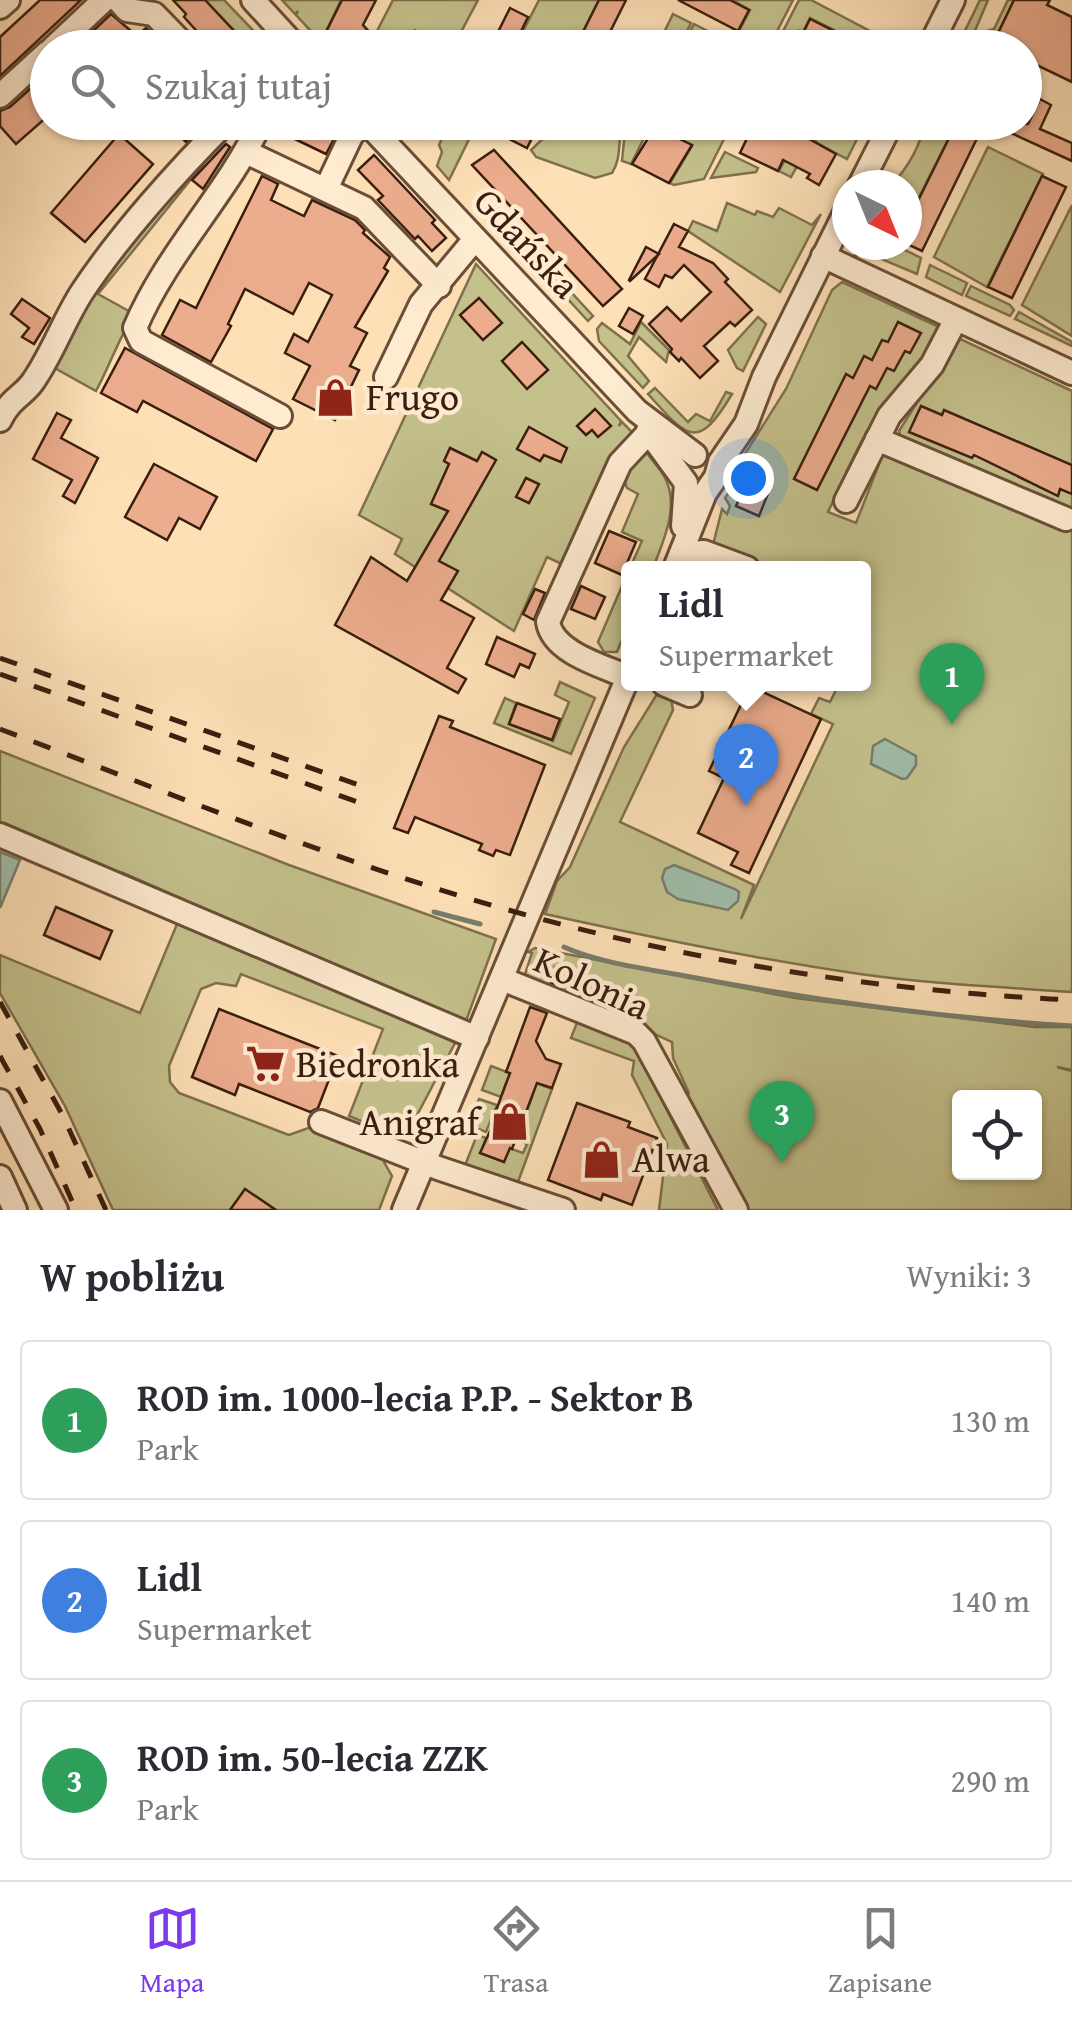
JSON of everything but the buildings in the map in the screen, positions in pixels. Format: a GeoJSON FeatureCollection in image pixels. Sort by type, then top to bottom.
{"type":"FeatureCollection","features":[{"type":"Feature","properties":{"kind":"street"},"geometry":{"type":"LineString","coordinates":[[0,7],[8,0]]}},
{"type":"Feature","properties":{"kind":"street"},"geometry":{"type":"LineString","coordinates":[[72,30],[104,0]]}},
{"type":"Feature","properties":{"kind":"street"},"geometry":{"type":"LineString","coordinates":[[118,0],[126,10],[154,14],[169,30]]}},
{"type":"Feature","properties":{"kind":"street"},"geometry":{"type":"LineString","coordinates":[[253,0],[280,30]]}},
{"type":"Feature","properties":{"kind":"street"},"geometry":{"type":"LineString","coordinates":[[938,30],[954,0]]}},
{"type":"Feature","properties":{"kind":"street"},"geometry":{"type":"LineString","coordinates":[[0,96],[30,68]]}},
{"type":"Feature","properties":{"kind":"street"},"geometry":{"type":"LineString","coordinates":[[0,420],[17,395],[32,384],[73,306],[93,277],[209,140]]}},
{"type":"Feature","properties":{"kind":"street"},"geometry":{"type":"LineString","coordinates":[[252,140],[150,297],[135,328],[141,341],[280,416]]}},
{"type":"Feature","properties":{"kind":"street"},"geometry":{"type":"LineString","coordinates":[[326,189],[348,140]]}},
{"type":"Feature","properties":{"kind":"street","name":"Gdańska"},"geometry":{"type":"LineString","coordinates":[[382,140],[636,411],[698,470]]}},
{"type":"Feature","properties":{"kind":"street"},"geometry":{"type":"LineString","coordinates":[[868,170],[883,140]]}},
{"type":"Feature","properties":{"kind":"street"},"geometry":{"type":"LineString","coordinates":[[246,152],[364,208],[439,286]]}},
{"type":"Feature","properties":{"kind":"street"},"geometry":{"type":"LineString","coordinates":[[386,378],[421,304],[475,239]]}},
{"type":"Feature","properties":{"kind":"street"},"geometry":{"type":"LineString","coordinates":[[678,561],[698,470],[746,424],[764,378],[832,239]]}},
{"type":"Feature","properties":{"kind":"street"},"geometry":{"type":"LineString","coordinates":[[823,256],[1072,373]]}},
{"type":"Feature","properties":{"kind":"street"},"geometry":{"type":"LineString","coordinates":[[846,501],[889,416],[932,364],[956,319]]}},
{"type":"Feature","properties":{"kind":"street","name":"Gdańska"},"geometry":{"type":"LineString","coordinates":[[636,411],[649,432],[698,470]]}},
{"type":"Feature","properties":{"kind":"street"},"geometry":{"type":"LineString","coordinates":[[621,674],[560,644],[551,635],[548,622],[613,476],[649,432]]}},
{"type":"Feature","properties":{"kind":"street"},"geometry":{"type":"LineString","coordinates":[[876,439],[1066,520]]}},
{"type":"Feature","properties":{"kind":"street"},"geometry":{"type":"LineString","coordinates":[[678,561],[704,552],[729,561]]}},
{"type":"Feature","properties":{"kind":"street"},"geometry":{"type":"LineString","coordinates":[[404,1210],[622,691]]}},
{"type":"Feature","properties":{"kind":"street"},"geometry":{"type":"LineString","coordinates":[[681,691],[690,695]]}},
{"type":"Feature","properties":{"kind":"street"},"geometry":{"type":"LineString","coordinates":[[0,834],[163,910],[476,1038]]}},
{"type":"Feature","properties":{"kind":"street","name":"Kolonia"},"geometry":{"type":"LineString","coordinates":[[502,979],[636,1034],[644,1041],[736,1210]]}},
{"type":"Feature","properties":{"kind":"street"},"geometry":{"type":"LineString","coordinates":[[0,1101],[56,1210]]}},
{"type":"Feature","properties":{"kind":"street"},"geometry":{"type":"LineString","coordinates":[[322,1122],[563,1210]]}},
{"type":"Feature","properties":{"kind":"street"},"geometry":{"type":"LineString","coordinates":[[0,1177],[15,1210]]}},
{"type":"Feature","properties":{"kind":"shaded area"},"geometry":{"type":"Polygon","coordinates":[[[205,0],[224,0],[253,30],[234,30],[205,0]]]}},
{"type":"Feature","properties":{"kind":"shaded area"},"geometry":{"type":"Polygon","coordinates":[[[282,0],[341,0],[327,30],[310,30],[296,15],[298,11],[295,14],[282,0]]]}},
{"type":"Feature","properties":{"kind":"shaded area"},"geometry":{"type":"Polygon","coordinates":[[[393,0],[478,0],[462,30],[378,30],[393,0]]]}},
{"type":"Feature","properties":{"kind":"shaded area"},"geometry":{"type":"Polygon","coordinates":[[[539,0],[599,0],[584,30],[524,30],[539,0]]]}},
{"type":"Feature","properties":{"kind":"shaded area"},"geometry":{"type":"Polygon","coordinates":[[[732,0],[793,0],[778,30],[740,30],[750,10],[732,0]]]}},
{"type":"Feature","properties":{"kind":"shaded area"},"geometry":{"type":"Polygon","coordinates":[[[799,0],[811,0],[868,30],[834,30],[810,18],[804,30],[784,30],[799,0]]]}},
{"type":"Feature","properties":{"kind":"shaded area"},"geometry":{"type":"Polygon","coordinates":[[[980,0],[988,0],[975,30],[965,30],[980,0]]]}},
{"type":"Feature","properties":{"kind":"shaded area"},"geometry":{"type":"Polygon","coordinates":[[[1008,0],[1014,0],[999,30],[990,30],[1008,0]]]}},
{"type":"Feature","properties":{"kind":"shaded area"},"geometry":{"type":"Polygon","coordinates":[[[673,14],[691,23],[688,30],[665,30],[673,14]]]}},
{"type":"Feature","properties":{"kind":"shaded area"},"geometry":{"type":"Polygon","coordinates":[[[441,140],[469,140],[449,180],[437,166],[442,152],[441,140]]]}},
{"type":"Feature","properties":{"kind":"shaded area"},"geometry":{"type":"Polygon","coordinates":[[[541,140],[620,140],[612,173],[595,178],[536,157],[531,150],[541,140]]]}},
{"type":"Feature","properties":{"kind":"shaded area"},"geometry":{"type":"Polygon","coordinates":[[[624,140],[643,140],[631,164],[622,161],[624,140]]]}},
{"type":"Feature","properties":{"kind":"shaded area"},"geometry":{"type":"Polygon","coordinates":[[[681,140],[724,140],[704,179],[670,183],[692,146],[681,140]]]}},
{"type":"Feature","properties":{"kind":"shaded area"},"geometry":{"type":"Polygon","coordinates":[[[796,140],[812,140],[791,177],[779,171],[796,140]]]}},
{"type":"Feature","properties":{"kind":"shaded area"},"geometry":{"type":"Polygon","coordinates":[[[816,140],[856,140],[847,159],[816,140]]]}},
{"type":"Feature","properties":{"kind":"shaded area"},"geometry":{"type":"Polygon","coordinates":[[[919,140],[948,140],[922,191],[922,170],[903,170],[919,140]]]}},
{"type":"Feature","properties":{"kind":"shaded area"},"geometry":{"type":"Polygon","coordinates":[[[222,141],[98,294],[134,314],[96,391],[51,366],[91,292],[188,174],[222,141]]]}},
{"type":"Feature","properties":{"kind":"shaded area"},"geometry":{"type":"Polygon","coordinates":[[[988,147],[1043,174],[987,287],[934,257],[988,147]]]}},
{"type":"Feature","properties":{"kind":"shaded area"},"geometry":{"type":"Polygon","coordinates":[[[725,152],[758,168],[756,172],[711,178],[725,152]]]}},
{"type":"Feature","properties":{"kind":"shaded area"},"geometry":{"type":"Polygon","coordinates":[[[727,203],[755,215],[757,211],[773,217],[779,208],[812,225],[821,214],[780,292],[688,231],[693,221],[717,231],[727,203]]]}},
{"type":"Feature","properties":{"kind":"shaded area"},"geometry":{"type":"Polygon","coordinates":[[[1072,205],[1072,336],[1022,305],[1072,205]]]}},
{"type":"Feature","properties":{"kind":"shaded area"},"geometry":{"type":"Polygon","coordinates":[[[495,211],[541,260],[536,265],[490,216],[495,211]]]}},
{"type":"Feature","properties":{"kind":"shaded area"},"geometry":{"type":"Polygon","coordinates":[[[884,260],[920,260],[917,274],[884,260]]]}},
{"type":"Feature","properties":{"kind":"shaded area"},"geometry":{"type":"Polygon","coordinates":[[[476,264],[621,421],[619,426],[622,422],[632,432],[564,565],[547,557],[514,631],[395,554],[402,539],[359,515],[476,264]]]}},
{"type":"Feature","properties":{"kind":"shaded area"},"geometry":{"type":"Polygon","coordinates":[[[930,265],[967,283],[962,295],[926,277],[930,265]]]}},
{"type":"Feature","properties":{"kind":"shaded area"},"geometry":{"type":"Polygon","coordinates":[[[547,266],[593,316],[588,321],[542,271],[547,266]]]}},
{"type":"Feature","properties":{"kind":"shaded area"},"geometry":{"type":"Polygon","coordinates":[[[842,282],[939,327],[930,353],[866,433],[828,512],[856,523],[883,454],[1066,532],[1072,520],[1072,992],[860,974],[702,947],[545,914],[557,881],[570,867],[624,747],[659,691],[671,698],[673,710],[620,822],[754,885],[741,919],[833,724],[811,714],[819,698],[830,702],[836,691],[871,691],[871,561],[748,561],[713,545],[722,509],[727,514],[730,506],[725,498],[734,485],[738,465],[786,389],[832,290],[842,282]]]}},
{"type":"Feature","properties":{"kind":"shaded area"},"geometry":{"type":"Polygon","coordinates":[[[971,286],[1014,310],[1010,316],[966,296],[971,286]]]}},
{"type":"Feature","properties":{"kind":"shaded area"},"geometry":{"type":"Polygon","coordinates":[[[1019,312],[1072,342],[1072,346],[1015,319],[1019,312]]]}},
{"type":"Feature","properties":{"kind":"shaded area"},"geometry":{"type":"Polygon","coordinates":[[[758,317],[766,324],[743,371],[737,368],[728,350],[758,317]]]}},
{"type":"Feature","properties":{"kind":"shaded area"},"geometry":{"type":"Polygon","coordinates":[[[641,322],[669,350],[666,362],[639,337],[628,356],[649,381],[643,388],[599,341],[597,329],[602,323],[630,344],[641,322]]]}},
{"type":"Feature","properties":{"kind":"shaded area"},"geometry":{"type":"Polygon","coordinates":[[[958,338],[1072,391],[1072,514],[901,440],[899,431],[958,338]]]}},
{"type":"Feature","properties":{"kind":"shaded area"},"geometry":{"type":"Polygon","coordinates":[[[655,388],[688,422],[696,414],[710,421],[726,392],[732,394],[710,425],[692,432],[682,428],[648,394],[655,388]]]}},
{"type":"Feature","properties":{"kind":"shaded area"},"geometry":{"type":"Polygon","coordinates":[[[647,453],[670,491],[670,513],[656,561],[633,561],[642,541],[622,532],[638,494],[627,488],[623,475],[639,455],[647,453]]]}},
{"type":"Feature","properties":{"kind":"shaded area"},"geometry":{"type":"Polygon","coordinates":[[[621,588],[621,642],[617,652],[604,652],[598,642],[621,588]]]}},
{"type":"Feature","properties":{"kind":"shaded area"},"geometry":{"type":"Polygon","coordinates":[[[560,682],[595,698],[571,754],[494,723],[505,698],[516,703],[509,724],[553,741],[569,702],[555,695],[560,682]]]}},
{"type":"Feature","properties":{"kind":"shaded area"},"geometry":{"type":"Polygon","coordinates":[[[885,739],[916,756],[916,765],[907,778],[871,764],[873,746],[885,739]]]}},
{"type":"Feature","properties":{"kind":"shaded area"},"geometry":{"type":"Polygon","coordinates":[[[0,751],[289,865],[496,939],[466,1021],[455,1025],[204,916],[187,901],[123,873],[100,871],[0,827],[0,751]]]}},
{"type":"Feature","properties":{"kind":"shaded area"},"geometry":{"type":"Polygon","coordinates":[[[0,852],[20,860],[0,908],[0,852]]]}},
{"type":"Feature","properties":{"kind":"shaded area"},"geometry":{"type":"Polygon","coordinates":[[[674,865],[735,889],[739,892],[738,901],[728,910],[678,899],[667,892],[662,878],[665,869],[674,865]]]}},
{"type":"Feature","properties":{"kind":"shaded area"},"geometry":{"type":"Polygon","coordinates":[[[180,917],[450,1035],[455,1043],[406,1136],[400,1137],[349,1116],[383,1029],[241,974],[236,986],[216,983],[201,989],[169,1066],[170,1082],[179,1093],[289,1135],[311,1127],[386,1156],[384,1162],[392,1176],[379,1210],[113,1210],[65,1106],[0,993],[0,955],[140,1013],[180,917]]]}},
{"type":"Feature","properties":{"kind":"shaded area"},"geometry":{"type":"Polygon","coordinates":[[[535,948],[795,998],[1035,1027],[1072,1027],[1072,1070],[1057,1067],[1072,1071],[1072,1210],[747,1210],[687,1098],[689,1093],[673,1058],[672,1042],[609,1013],[546,992],[525,974],[532,953],[528,952],[535,948]]]}},
{"type":"Feature","properties":{"kind":"shaded area"},"geometry":{"type":"Polygon","coordinates":[[[578,1020],[631,1040],[718,1210],[659,1210],[667,1144],[632,1075],[634,1061],[571,1038],[578,1020]]]}},
{"type":"Feature","properties":{"kind":"shaded area"},"geometry":{"type":"Polygon","coordinates":[[[491,1066],[552,1089],[518,1182],[464,1168],[477,1135],[486,1138],[481,1153],[504,1162],[509,1148],[523,1153],[527,1144],[516,1139],[532,1097],[506,1083],[501,1097],[482,1090],[491,1066]]]}},
{"type":"Feature","properties":{"kind":"shaded area"},"geometry":{"type":"Polygon","coordinates":[[[479,1099],[497,1105],[486,1132],[468,1125],[479,1099]]]}},
{"type":"Feature","properties":{"kind":"waterway"},"geometry":{"type":"LineString","coordinates":[[434,912],[480,924]]}},
{"type":"Feature","properties":{"kind":"waterway"},"geometry":{"type":"LineString","coordinates":[[564,947],[626,965],[786,994],[928,1013],[1072,1026]]}},
{"type":"Feature","properties":{"kind":"railway"},"geometry":{"type":"LineString","coordinates":[[0,658],[370,789]]}},
{"type":"Feature","properties":{"kind":"railway"},"geometry":{"type":"LineString","coordinates":[[0,674],[363,804]]}},
{"type":"Feature","properties":{"kind":"railway"},"geometry":{"type":"LineString","coordinates":[[0,729],[372,868],[568,926],[711,958],[854,981],[1072,1000]]}},
{"type":"Feature","properties":{"kind":"railway"},"geometry":{"type":"LineString","coordinates":[[0,1002],[63,1116],[106,1210]]}},
{"type":"Feature","properties":{"kind":"railway"},"geometry":{"type":"LineString","coordinates":[[0,1056],[40,1129],[76,1210]]}},
{"type":"Feature","properties":{"kind":"place","name":"Frugo"},"geometry":{"type":"Point","coordinates":[336,397]}},
{"type":"Feature","properties":{"kind":"place","name":"ROD im. 1000-lecia P.P. - Sektor B"},"geometry":{"type":"Point","coordinates":[952,725]}},
{"type":"Feature","properties":{"kind":"place","name":"Lidl"},"geometry":{"type":"Point","coordinates":[746,806]}},
{"type":"Feature","properties":{"kind":"place","name":"Biedronka"},"geometry":{"type":"Point","coordinates":[266,1064]}},
{"type":"Feature","properties":{"kind":"place","name":"Anigraf"},"geometry":{"type":"Point","coordinates":[509,1122]}},
{"type":"Feature","properties":{"kind":"place","name":"Alwa"},"geometry":{"type":"Point","coordinates":[602,1159]}},
{"type":"Feature","properties":{"kind":"place","name":"ROD im. 50-lecia ZZK"},"geometry":{"type":"Point","coordinates":[782,1163]}}]}
